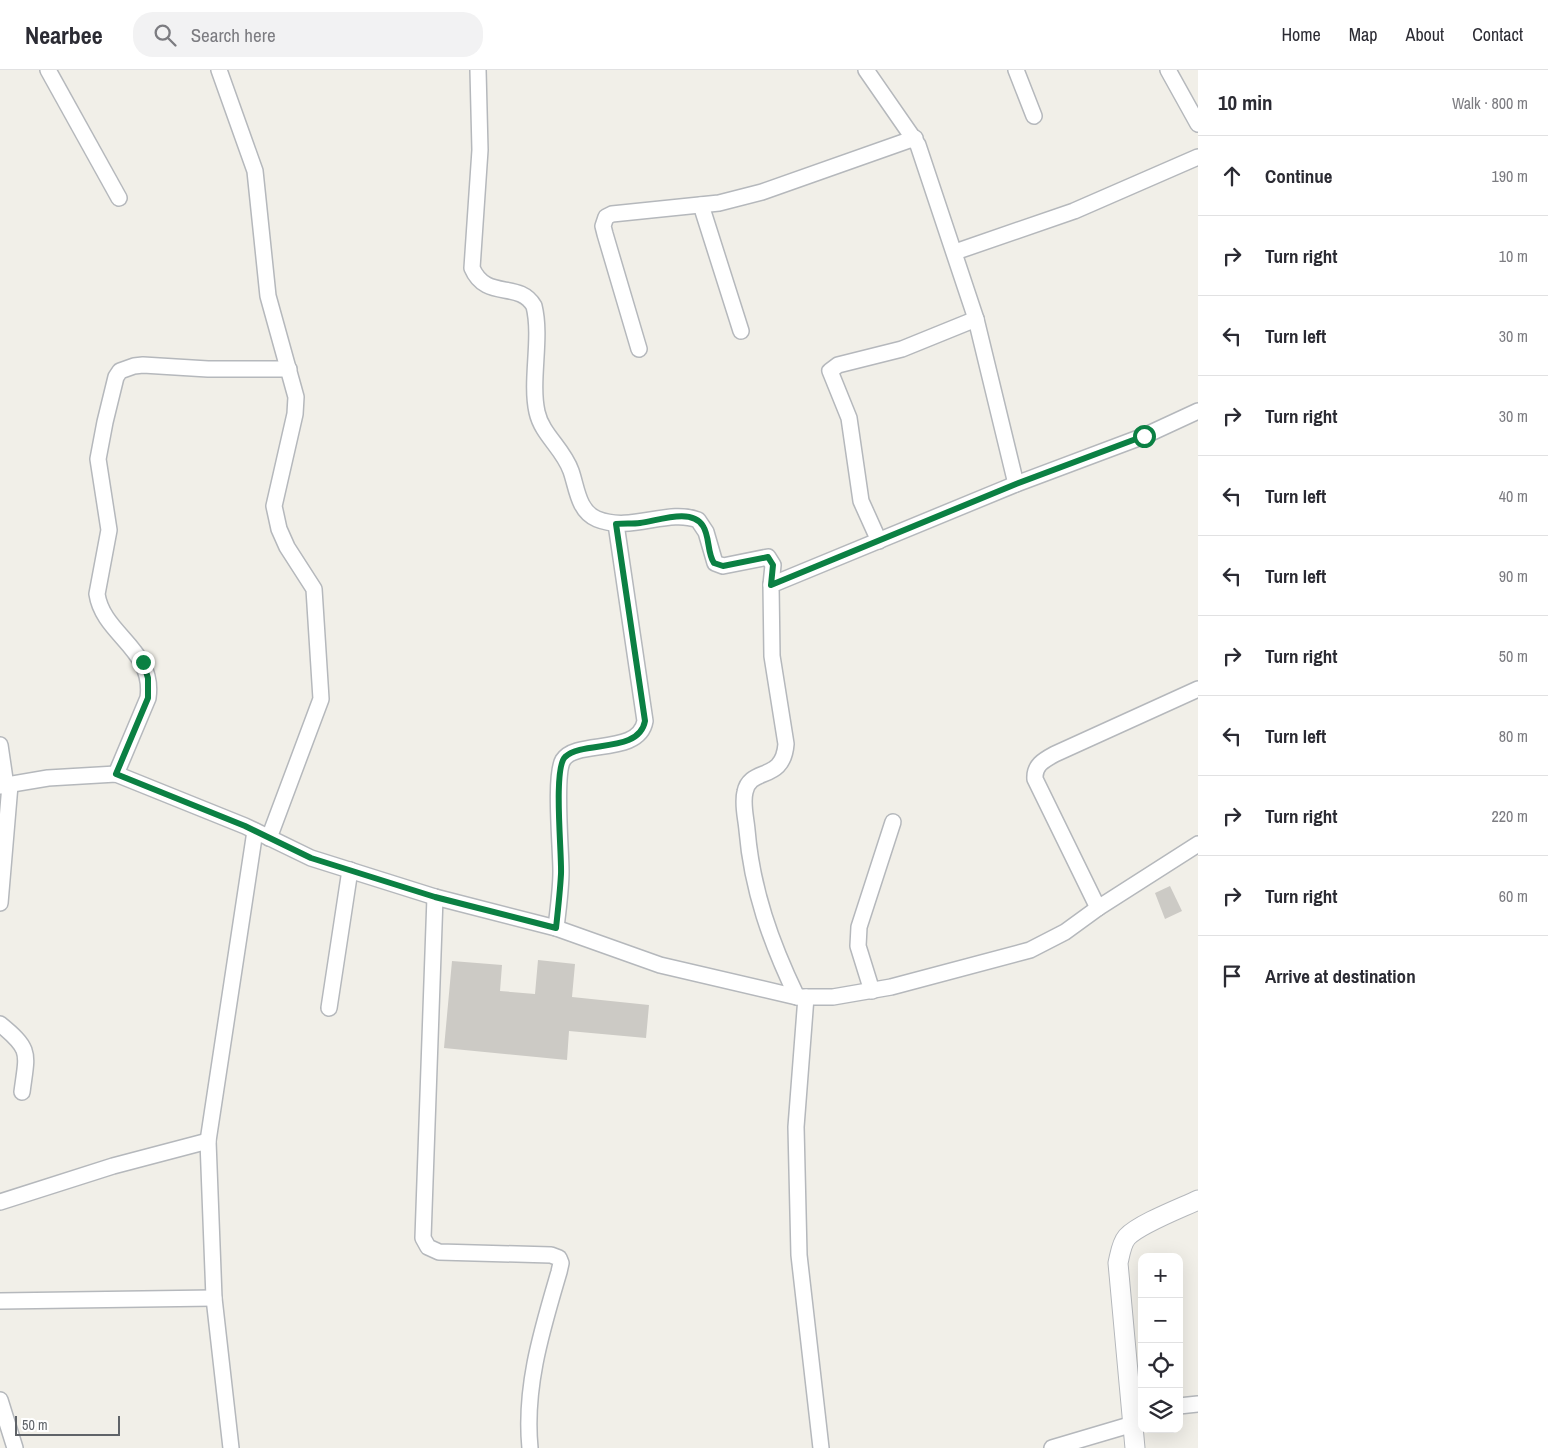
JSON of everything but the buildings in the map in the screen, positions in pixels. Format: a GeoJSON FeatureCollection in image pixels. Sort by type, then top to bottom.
{"type":"FeatureCollection","features":[{"type":"Feature","properties":{"kind":"street"},"geometry":{"type":"LineString","coordinates":[[48,70],[119,198]]}},
{"type":"Feature","properties":{"kind":"street"},"geometry":{"type":"LineString","coordinates":[[219,70],[254,171],[268,296],[296,397],[274,506],[275,516],[287,547],[314,590],[321,699],[270,838]]}},
{"type":"Feature","properties":{"kind":"street"},"geometry":{"type":"LineString","coordinates":[[478,70],[480,150],[472,268],[478,279],[486,286],[522,294],[533,303],[536,312],[537,411],[543,430],[562,450],[571,469],[581,504],[589,514],[597,519],[616,524],[638,523],[683,516],[692,518],[698,520],[706,532],[714,563],[723,566],[768,557],[773,565],[771,585],[772,656],[786,744],[785,758],[780,766],[750,782],[745,790],[744,803],[749,853],[759,900],[771,940],[802,997],[796,1127],[799,1255],[821,1448]]}},
{"type":"Feature","properties":{"kind":"street"},"geometry":{"type":"LineString","coordinates":[[866,70],[915,138],[976,319],[1016,484]]}},
{"type":"Feature","properties":{"kind":"street"},"geometry":{"type":"LineString","coordinates":[[1016,70],[1034,116]]}},
{"type":"Feature","properties":{"kind":"street"},"geometry":{"type":"LineString","coordinates":[[1168,70],[1198,124]]}},
{"type":"Feature","properties":{"kind":"street"},"geometry":{"type":"LineString","coordinates":[[639,348],[605,234],[604,220],[612,214],[719,203],[762,192],[915,138]]}},
{"type":"Feature","properties":{"kind":"street"},"geometry":{"type":"LineString","coordinates":[[955,252],[1074,211],[1198,157]]}},
{"type":"Feature","properties":{"kind":"street"},"geometry":{"type":"LineString","coordinates":[[701,205],[741,331]]}},
{"type":"Feature","properties":{"kind":"street"},"geometry":{"type":"LineString","coordinates":[[879,540],[861,500],[853,453],[851,424],[830,371],[838,365],[902,349],[976,319]]}},
{"type":"Feature","properties":{"kind":"street"},"geometry":{"type":"LineString","coordinates":[[116,774],[148,698],[149,689],[143,662],[106,616],[98,603],[97,594],[109,530],[98,459],[104,422],[116,377],[125,368],[144,365],[208,369],[289,369]]}},
{"type":"Feature","properties":{"kind":"street"},"geometry":{"type":"LineString","coordinates":[[771,585],[1016,484],[1144,436],[1198,411]]}},
{"type":"Feature","properties":{"kind":"street"},"geometry":{"type":"LineString","coordinates":[[556,928],[561,873],[559,782],[562,762],[570,754],[628,739],[640,730],[645,721],[616,524]]}},
{"type":"Feature","properties":{"kind":"street"},"geometry":{"type":"LineString","coordinates":[[1098,908],[1035,779],[1034,772],[1038,765],[1054,754],[1198,689]]}},
{"type":"Feature","properties":{"kind":"street"},"geometry":{"type":"LineString","coordinates":[[0,745],[5,786],[0,903]]}},
{"type":"Feature","properties":{"kind":"street"},"geometry":{"type":"LineString","coordinates":[[5,786],[48,778],[116,774],[255,831],[311,858],[435,897],[556,928],[660,965],[802,997],[833,997],[872,991],[1030,950],[1065,932],[1098,908],[1198,844]]}},
{"type":"Feature","properties":{"kind":"street"},"geometry":{"type":"LineString","coordinates":[[872,991],[858,946],[860,928],[893,822]]}},
{"type":"Feature","properties":{"kind":"street"},"geometry":{"type":"LineString","coordinates":[[231,1448],[214,1298],[208,1141],[255,831]]}},
{"type":"Feature","properties":{"kind":"street"},"geometry":{"type":"LineString","coordinates":[[328,1008],[350,870]]}},
{"type":"Feature","properties":{"kind":"street"},"geometry":{"type":"LineString","coordinates":[[435,897],[422,1238],[428,1247],[438,1252],[551,1255],[559,1258],[561,1263],[540,1336],[528,1399],[530,1448]]}},
{"type":"Feature","properties":{"kind":"street"},"geometry":{"type":"LineString","coordinates":[[0,1024],[14,1034],[24,1048],[26,1055],[22,1092]]}},
{"type":"Feature","properties":{"kind":"street"},"geometry":{"type":"LineString","coordinates":[[0,1202],[113,1166],[208,1141]]}},
{"type":"Feature","properties":{"kind":"street"},"geometry":{"type":"LineString","coordinates":[[1135,1448],[1135,1416],[1118,1263],[1127,1237],[1137,1230],[1198,1200]]}},
{"type":"Feature","properties":{"kind":"street"},"geometry":{"type":"LineString","coordinates":[[0,1301],[214,1298]]}},
{"type":"Feature","properties":{"kind":"street"},"geometry":{"type":"LineString","coordinates":[[0,1400],[15,1448]]}},
{"type":"Feature","properties":{"kind":"street"},"geometry":{"type":"LineString","coordinates":[[1183,1406],[1198,1404]]}},
{"type":"Feature","properties":{"kind":"street"},"geometry":{"type":"LineString","coordinates":[[1052,1448],[1135,1416]]}},
{"type":"Feature","properties":{"kind":"route"},"geometry":{"type":"LineString","coordinates":[[143,662],[148,678],[148,698],[116,774],[245,826],[311,858],[435,897],[556,928],[561,873],[559,782],[562,762],[570,754],[618,744],[635,735],[644,726],[645,721],[616,524],[638,523],[683,516],[698,520],[706,532],[714,563],[718,566],[723,566],[768,557],[773,565],[771,585],[1016,484],[1144,436]]}}]}
